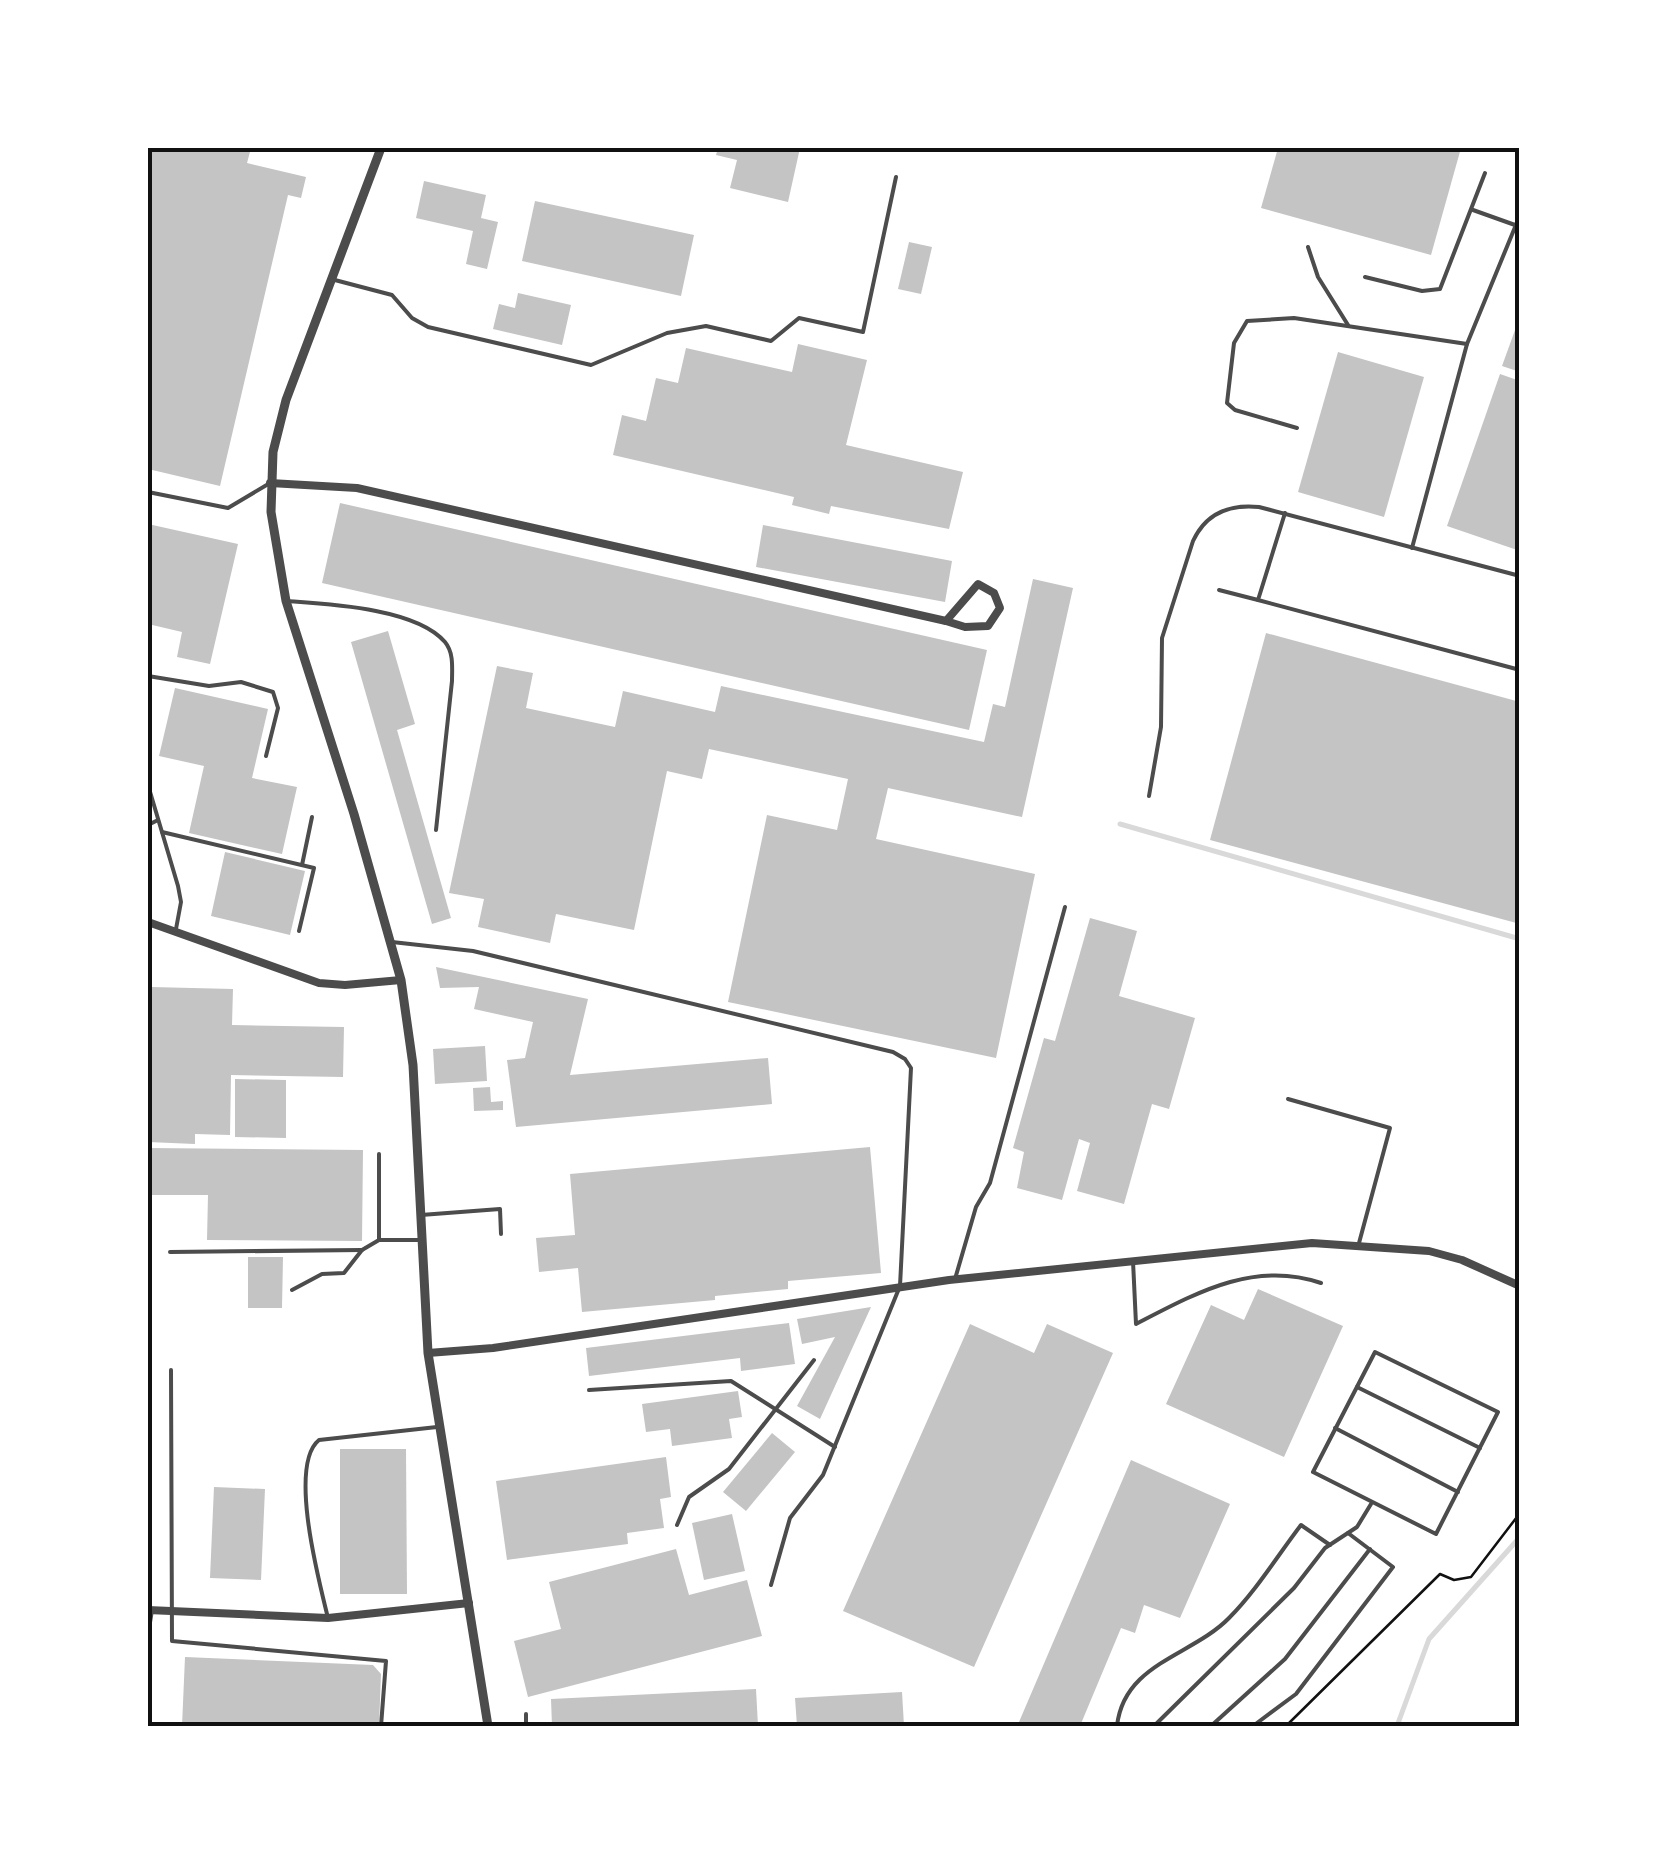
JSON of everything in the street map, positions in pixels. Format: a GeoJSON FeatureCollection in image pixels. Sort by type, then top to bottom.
{"type":"FeatureCollection","features":[{"type":"Feature","properties":{"kind":"street"},"geometry":{"type":"LineString","coordinates":[[381,148],[286,400],[270,483],[273,546],[400,980],[413,1064],[428,1353],[488,1726]]}},
{"type":"Feature","properties":{"kind":"street"},"geometry":{"type":"LineString","coordinates":[[270,483],[357,488],[965,628],[988,626],[1000,608],[994,593],[978,584],[946,621]]}},
{"type":"Feature","properties":{"kind":"street"},"geometry":{"type":"LineString","coordinates":[[148,922],[319,983],[344,986],[400,980]]}},
{"type":"Feature","properties":{"kind":"street"},"geometry":{"type":"LineString","coordinates":[[428,1353],[493,1348],[955,1279],[1312,1243],[1442,1254],[1520,1286]]}},
{"type":"Feature","properties":{"kind":"street"},"geometry":{"type":"LineString","coordinates":[[150,1610],[328,1618],[468,1603]]}},
{"type":"Feature","properties":{"kind":"lane"},"geometry":{"type":"LineString","coordinates":[[1365,277],[1422,290],[1440,289],[1485,173]]}},
{"type":"Feature","properties":{"kind":"lane"},"geometry":{"type":"LineString","coordinates":[[332,280],[392,295],[412,318],[428,326],[591,365],[667,333],[706,326],[771,341],[800,318],[863,332],[896,177]]}},
{"type":"Feature","properties":{"kind":"lane"},"geometry":{"type":"LineString","coordinates":[[1473,210],[1515,226]]}},
{"type":"Feature","properties":{"kind":"lane"},"geometry":{"type":"LineString","coordinates":[[1412,548],[1467,344],[1520,215]]}},
{"type":"Feature","properties":{"kind":"lane"},"geometry":{"type":"LineString","coordinates":[[1308,248],[1318,277],[1348,324]]}},
{"type":"Feature","properties":{"kind":"lane"},"geometry":{"type":"LineString","coordinates":[[1297,428],[1235,410],[1227,403],[1234,344],[1242,326],[1275,317],[1348,324],[1467,344]]}},
{"type":"Feature","properties":{"kind":"lane"},"geometry":{"type":"LineString","coordinates":[[148,492],[228,508],[270,483]]}},
{"type":"Feature","properties":{"kind":"lane"},"geometry":{"type":"LineString","coordinates":[[1149,796],[1161,727],[1162,638],[1198,529],[1229,508],[1259,507],[1285,513],[1520,576]]}},
{"type":"Feature","properties":{"kind":"lane"},"geometry":{"type":"LineString","coordinates":[[1258,600],[1285,513]]}},
{"type":"Feature","properties":{"kind":"lane"},"geometry":{"type":"LineString","coordinates":[[1219,590],[1520,670]]}},
{"type":"Feature","properties":{"kind":"lane"},"geometry":{"type":"LineString","coordinates":[[286,600],[344,606],[421,624],[444,642],[452,660],[452,681],[436,830]]}},
{"type":"Feature","properties":{"kind":"lane"},"geometry":{"type":"LineString","coordinates":[[148,676],[209,686],[241,682],[273,692],[278,708],[266,756]]}},
{"type":"Feature","properties":{"kind":"lane"},"geometry":{"type":"LineString","coordinates":[[148,784],[181,902],[176,930]]}},
{"type":"Feature","properties":{"kind":"lane"},"geometry":{"type":"LineString","coordinates":[[302,865],[312,817]]}},
{"type":"Feature","properties":{"kind":"lane"},"geometry":{"type":"LineString","coordinates":[[148,825],[158,820]]}},
{"type":"Feature","properties":{"kind":"lane"},"geometry":{"type":"LineString","coordinates":[[162,832],[314,868],[299,931]]}},
{"type":"Feature","properties":{"kind":"lane"},"geometry":{"type":"LineString","coordinates":[[955,1279],[976,1207],[990,1184],[1065,907]]}},
{"type":"Feature","properties":{"kind":"lane"},"geometry":{"type":"LineString","coordinates":[[392,942],[473,951],[906,1058],[911,1068],[900,1286],[823,1475],[790,1518],[771,1585]]}},
{"type":"Feature","properties":{"kind":"lane"},"geometry":{"type":"LineString","coordinates":[[1288,1099],[1390,1128],[1358,1244]]}},
{"type":"Feature","properties":{"kind":"lane"},"geometry":{"type":"LineString","coordinates":[[379,1154],[379,1240]]}},
{"type":"Feature","properties":{"kind":"lane"},"geometry":{"type":"LineString","coordinates":[[420,1215],[500,1208],[501,1234]]}},
{"type":"Feature","properties":{"kind":"lane"},"geometry":{"type":"LineString","coordinates":[[292,1290],[322,1274],[344,1273],[362,1250],[379,1240],[421,1240]]}},
{"type":"Feature","properties":{"kind":"lane"},"geometry":{"type":"LineString","coordinates":[[170,1252],[362,1250]]}},
{"type":"Feature","properties":{"kind":"lane"},"geometry":{"type":"LineString","coordinates":[[1133,1261],[1136,1324],[1255,1273],[1292,1273],[1321,1283]]}},
{"type":"Feature","properties":{"kind":"lane"},"geometry":{"type":"LineString","coordinates":[[1375,1352],[1498,1412],[1436,1534],[1313,1472],[1357,1387],[1375,1352]]}},
{"type":"Feature","properties":{"kind":"lane"},"geometry":{"type":"LineString","coordinates":[[677,1525],[689,1497],[729,1469],[814,1360]]}},
{"type":"Feature","properties":{"kind":"lane"},"geometry":{"type":"LineString","coordinates":[[171,1370],[172,1641],[386,1661],[381,1726]]}},
{"type":"Feature","properties":{"kind":"lane"},"geometry":{"type":"LineString","coordinates":[[589,1390],[682,1380],[731,1381],[834,1448]]}},
{"type":"Feature","properties":{"kind":"lane"},"geometry":{"type":"LineString","coordinates":[[1357,1387],[1480,1448]]}},
{"type":"Feature","properties":{"kind":"lane"},"geometry":{"type":"LineString","coordinates":[[328,1618],[316,1570],[304,1469],[311,1446],[318,1440],[437,1427]]}},
{"type":"Feature","properties":{"kind":"lane"},"geometry":{"type":"LineString","coordinates":[[1335,1428],[1458,1492]]}},
{"type":"Feature","properties":{"kind":"lane"},"geometry":{"type":"LineString","coordinates":[[1154,1726],[1294,1588],[1330,1544],[1348,1533],[1371,1504]]}},
{"type":"Feature","properties":{"kind":"lane"},"geometry":{"type":"LineString","coordinates":[[1116,1726],[1119,1707],[1157,1662],[1207,1636],[1230,1618],[1301,1525],[1330,1544]]}},
{"type":"Feature","properties":{"kind":"lane"},"geometry":{"type":"LineString","coordinates":[[1253,1726],[1296,1694],[1393,1567],[1348,1533]]}},
{"type":"Feature","properties":{"kind":"lane"},"geometry":{"type":"LineString","coordinates":[[1211,1726],[1285,1660],[1370,1550]]}},
{"type":"Feature","properties":{"kind":"lane"},"geometry":{"type":"LineString","coordinates":[[148,1635],[150,1610]]}},
{"type":"Feature","properties":{"kind":"lane"},"geometry":{"type":"LineString","coordinates":[[526,1714],[526,1726]]}},
{"type":"Feature","properties":{"kind":"path"},"geometry":{"type":"LineString","coordinates":[[1286,1726],[1440,1574],[1454,1580],[1470,1577],[1520,1513]]}},
{"type":"Feature","properties":{"kind":"building"},"geometry":{"type":"Polygon","coordinates":[[[148,148],[251,148],[247,163],[306,177],[301,198],[288,195],[220,486],[148,469],[148,148]]]}},
{"type":"Feature","properties":{"kind":"building"},"geometry":{"type":"Polygon","coordinates":[[[718,148],[800,148],[788,202],[730,188],[737,160],[716,155],[718,148]]]}},
{"type":"Feature","properties":{"kind":"building"},"geometry":{"type":"Polygon","coordinates":[[[1278,148],[1461,148],[1431,255],[1261,208],[1278,148]]]}},
{"type":"Feature","properties":{"kind":"building"},"geometry":{"type":"Polygon","coordinates":[[[424,181],[486,195],[481,218],[498,222],[487,269],[466,264],[473,231],[416,218],[424,181]]]}},
{"type":"Feature","properties":{"kind":"building"},"geometry":{"type":"Polygon","coordinates":[[[535,201],[694,235],[681,296],[522,261],[535,201]]]}},
{"type":"Feature","properties":{"kind":"building"},"geometry":{"type":"Polygon","coordinates":[[[909,242],[932,247],[921,294],[898,289],[909,242]]]}},
{"type":"Feature","properties":{"kind":"building"},"geometry":{"type":"Polygon","coordinates":[[[518,293],[571,305],[562,345],[493,329],[499,304],[515,308],[518,293]]]}},
{"type":"Feature","properties":{"kind":"building"},"geometry":{"type":"Polygon","coordinates":[[[1520,319],[1520,372],[1502,366],[1520,319]]]}},
{"type":"Feature","properties":{"kind":"building"},"geometry":{"type":"Polygon","coordinates":[[[798,344],[867,360],[846,445],[963,472],[949,529],[831,506],[829,514],[792,505],[794,497],[613,455],[622,415],[646,421],[656,378],[678,383],[686,348],[792,372],[798,344]]]}},
{"type":"Feature","properties":{"kind":"building"},"geometry":{"type":"Polygon","coordinates":[[[1338,352],[1424,377],[1384,517],[1298,492],[1338,352]]]}},
{"type":"Feature","properties":{"kind":"building"},"geometry":{"type":"Polygon","coordinates":[[[1500,374],[1520,381],[1520,551],[1447,526],[1500,374]]]}},
{"type":"Feature","properties":{"kind":"building"},"geometry":{"type":"Polygon","coordinates":[[[340,503],[987,650],[969,730],[322,583],[340,503]]]}},
{"type":"Feature","properties":{"kind":"building"},"geometry":{"type":"Polygon","coordinates":[[[148,524],[238,544],[210,664],[177,657],[182,632],[148,624],[148,524]]]}},
{"type":"Feature","properties":{"kind":"building"},"geometry":{"type":"Polygon","coordinates":[[[763,525],[952,561],[945,602],[756,567],[763,525]]]}},
{"type":"Feature","properties":{"kind":"building"},"geometry":{"type":"Polygon","coordinates":[[[1033,579],[1073,588],[1022,817],[888,788],[876,839],[1035,874],[996,1058],[728,1002],[767,815],[837,830],[848,779],[709,749],[702,779],[667,771],[634,930],[556,914],[550,943],[478,927],[484,899],[449,893],[497,666],[533,673],[526,708],[615,727],[623,691],[715,712],[721,686],[984,742],[993,704],[1005,707],[1033,579]]]}},
{"type":"Feature","properties":{"kind":"building"},"geometry":{"type":"Polygon","coordinates":[[[388,631],[415,724],[397,730],[451,918],[432,924],[351,642],[388,631]]]}},
{"type":"Feature","properties":{"kind":"building"},"geometry":{"type":"Polygon","coordinates":[[[1266,633],[1520,702],[1520,924],[1210,840],[1266,633]]]}},
{"type":"Feature","properties":{"kind":"building"},"geometry":{"type":"Polygon","coordinates":[[[175,688],[268,709],[252,778],[297,787],[282,854],[189,833],[204,766],[159,756],[175,688]]]}},
{"type":"Feature","properties":{"kind":"building"},"geometry":{"type":"Polygon","coordinates":[[[225,852],[305,871],[290,935],[211,916],[225,852]]]}},
{"type":"Feature","properties":{"kind":"building"},"geometry":{"type":"Polygon","coordinates":[[[1090,918],[1137,931],[1119,996],[1195,1018],[1169,1109],[1152,1104],[1124,1204],[1077,1191],[1090,1143],[1079,1139],[1062,1200],[1017,1188],[1024,1152],[1013,1148],[1044,1038],[1055,1041],[1090,918]]]}},
{"type":"Feature","properties":{"kind":"building"},"geometry":{"type":"Polygon","coordinates":[[[148,961],[151,987],[233,989],[232,1025],[344,1027],[343,1077],[231,1075],[230,1135],[195,1134],[195,1144],[148,1142],[148,961]]]}},
{"type":"Feature","properties":{"kind":"building"},"geometry":{"type":"Polygon","coordinates":[[[436,967],[588,999],[570,1075],[768,1058],[772,1104],[516,1127],[507,1060],[525,1058],[533,1022],[474,1009],[479,987],[440,988],[436,967]]]}},
{"type":"Feature","properties":{"kind":"building"},"geometry":{"type":"Polygon","coordinates":[[[485,1046],[487,1081],[435,1084],[433,1049],[485,1046]]]}},
{"type":"Feature","properties":{"kind":"building"},"geometry":{"type":"Polygon","coordinates":[[[235,1079],[286,1080],[286,1138],[235,1137],[235,1079]]]}},
{"type":"Feature","properties":{"kind":"building"},"geometry":{"type":"Polygon","coordinates":[[[490,1087],[491,1102],[503,1101],[503,1110],[474,1111],[473,1088],[490,1087]]]}},
{"type":"Feature","properties":{"kind":"building"},"geometry":{"type":"Polygon","coordinates":[[[870,1147],[881,1273],[788,1281],[788,1289],[715,1296],[715,1300],[582,1312],[578,1268],[539,1272],[536,1238],[575,1235],[570,1174],[870,1147]]]}},
{"type":"Feature","properties":{"kind":"building"},"geometry":{"type":"Polygon","coordinates":[[[148,1148],[363,1150],[362,1241],[207,1240],[208,1195],[148,1195],[148,1148]]]}},
{"type":"Feature","properties":{"kind":"building"},"geometry":{"type":"Polygon","coordinates":[[[248,1257],[283,1257],[282,1308],[248,1308],[248,1257]]]}},
{"type":"Feature","properties":{"kind":"building"},"geometry":{"type":"Polygon","coordinates":[[[1258,1289],[1343,1326],[1284,1457],[1166,1404],[1211,1305],[1244,1320],[1258,1289]]]}},
{"type":"Feature","properties":{"kind":"building"},"geometry":{"type":"Polygon","coordinates":[[[871,1307],[820,1419],[797,1406],[835,1337],[802,1344],[797,1319],[871,1307]]]}},
{"type":"Feature","properties":{"kind":"building"},"geometry":{"type":"Polygon","coordinates":[[[789,1323],[795,1364],[741,1371],[740,1358],[589,1376],[586,1348],[789,1323]]]}},
{"type":"Feature","properties":{"kind":"building"},"geometry":{"type":"Polygon","coordinates":[[[970,1324],[1034,1353],[1047,1324],[1113,1353],[974,1667],[843,1611],[970,1324]]]}},
{"type":"Feature","properties":{"kind":"building"},"geometry":{"type":"Polygon","coordinates":[[[738,1391],[742,1417],[729,1419],[732,1438],[672,1446],[670,1429],[646,1432],[642,1404],[738,1391]]]}},
{"type":"Feature","properties":{"kind":"building"},"geometry":{"type":"Polygon","coordinates":[[[772,1433],[795,1452],[746,1511],[723,1492],[772,1433]]]}},
{"type":"Feature","properties":{"kind":"building"},"geometry":{"type":"Polygon","coordinates":[[[340,1449],[406,1449],[407,1594],[340,1594],[340,1449]]]}},
{"type":"Feature","properties":{"kind":"building"},"geometry":{"type":"Polygon","coordinates":[[[666,1457],[671,1497],[660,1499],[664,1528],[627,1533],[628,1544],[507,1560],[496,1481],[666,1457]]]}},
{"type":"Feature","properties":{"kind":"building"},"geometry":{"type":"Polygon","coordinates":[[[1131,1460],[1230,1504],[1180,1618],[1144,1605],[1135,1633],[1121,1628],[1080,1726],[1029,1726],[1019,1722],[1131,1460]]]}},
{"type":"Feature","properties":{"kind":"building"},"geometry":{"type":"Polygon","coordinates":[[[214,1487],[265,1489],[261,1580],[210,1578],[214,1487]]]}},
{"type":"Feature","properties":{"kind":"building"},"geometry":{"type":"Polygon","coordinates":[[[732,1514],[745,1571],[704,1580],[692,1523],[732,1514]]]}},
{"type":"Feature","properties":{"kind":"building"},"geometry":{"type":"Polygon","coordinates":[[[676,1549],[689,1595],[747,1580],[762,1636],[528,1697],[514,1641],[561,1629],[549,1582],[676,1549]]]}},
{"type":"Feature","properties":{"kind":"building"},"geometry":{"type":"Polygon","coordinates":[[[185,1657],[373,1665],[381,1674],[379,1726],[182,1726],[185,1657]]]}},
{"type":"Feature","properties":{"kind":"building"},"geometry":{"type":"Polygon","coordinates":[[[756,1689],[758,1726],[552,1726],[551,1699],[756,1689]]]}},
{"type":"Feature","properties":{"kind":"building"},"geometry":{"type":"Polygon","coordinates":[[[902,1692],[904,1726],[797,1726],[795,1698],[902,1692]]]}},
{"type":"Feature","properties":{"kind":"waterway"},"geometry":{"type":"LineString","coordinates":[[1120,824],[1520,939]]}},
{"type":"Feature","properties":{"kind":"waterway"},"geometry":{"type":"LineString","coordinates":[[1397,1726],[1429,1639],[1520,1537]]}}]}
